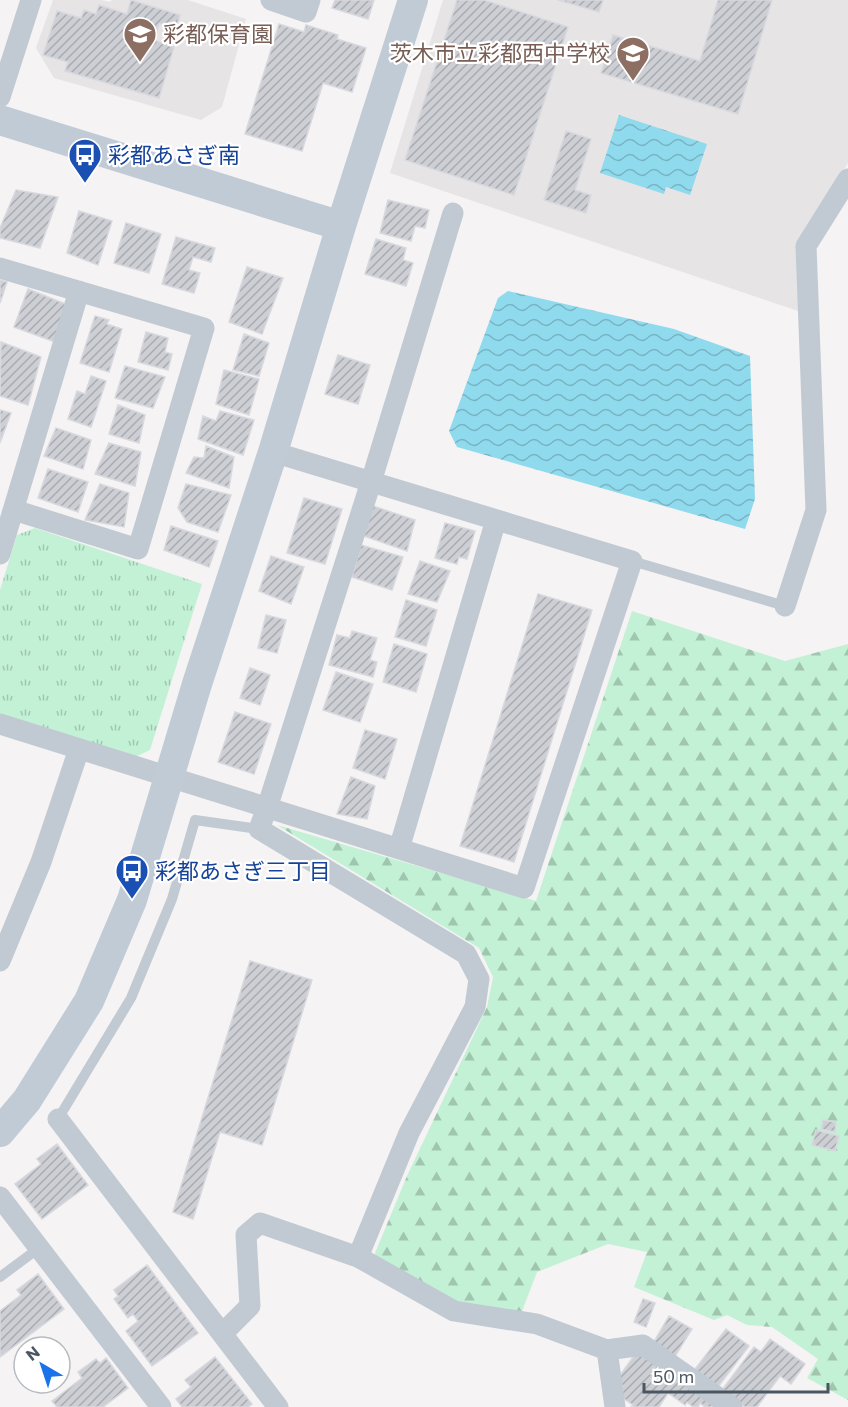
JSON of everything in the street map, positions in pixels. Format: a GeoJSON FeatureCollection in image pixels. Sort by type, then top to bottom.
{"type":"FeatureCollection","features":[{"type":"Feature","properties":{"kind":"street"},"geometry":{"type":"LineString","coordinates":[[0,97],[32,0]]}},
{"type":"Feature","properties":{"kind":"street"},"geometry":{"type":"LineString","coordinates":[[271,0],[306,12],[310,0]]}},
{"type":"Feature","properties":{"kind":"street"},"geometry":{"type":"LineString","coordinates":[[0,1132],[27,1100],[89,1001],[132,900],[197,684],[273,452],[341,226],[413,0]]}},
{"type":"Feature","properties":{"kind":"street"},"geometry":{"type":"LineString","coordinates":[[0,120],[341,226]]}},
{"type":"Feature","properties":{"kind":"street"},"geometry":{"type":"LineString","coordinates":[[785,606],[816,510],[806,246],[848,179]]}},
{"type":"Feature","properties":{"kind":"street"},"geometry":{"type":"LineString","coordinates":[[358,1257],[409,1133],[475,1007],[479,979],[466,954],[259,829],[371,482],[453,213]]}},
{"type":"Feature","properties":{"kind":"street"},"geometry":{"type":"LineString","coordinates":[[0,268],[204,328],[138,549],[14,510]]}},
{"type":"Feature","properties":{"kind":"street"},"geometry":{"type":"LineString","coordinates":[[0,554],[79,291]]}},
{"type":"Feature","properties":{"kind":"street"},"geometry":{"type":"LineString","coordinates":[[0,724],[524,888],[632,561],[273,452]]}},
{"type":"Feature","properties":{"kind":"street"},"geometry":{"type":"LineString","coordinates":[[399,849],[496,520]]}},
{"type":"Feature","properties":{"kind":"street"},"geometry":{"type":"LineString","coordinates":[[0,961],[41,862],[79,749]]}},
{"type":"Feature","properties":{"kind":"street"},"geometry":{"type":"LineString","coordinates":[[58,1119],[278,1407]]}},
{"type":"Feature","properties":{"kind":"street"},"geometry":{"type":"LineString","coordinates":[[0,1197],[161,1407]]}},
{"type":"Feature","properties":{"kind":"street"},"geometry":{"type":"LineString","coordinates":[[222,1334],[250,1306],[246,1235],[260,1223],[358,1257],[454,1311],[537,1324],[607,1350],[642,1345],[732,1407]]}},
{"type":"Feature","properties":{"kind":"street"},"geometry":{"type":"LineString","coordinates":[[607,1350],[615,1407]]}},
{"type":"Feature","properties":{"kind":"lane"},"geometry":{"type":"LineString","coordinates":[[632,561],[785,606]]}},
{"type":"Feature","properties":{"kind":"lane"},"geometry":{"type":"LineString","coordinates":[[58,1119],[131,998],[172,899],[195,820],[259,829]]}},
{"type":"Feature","properties":{"kind":"lane"},"geometry":{"type":"LineString","coordinates":[[0,1277],[39,1248]]}},
{"type":"Feature","properties":{"kind":"shaded area","name":"彩都保育園"},"geometry":{"type":"Polygon","coordinates":[[[53,0],[110,2],[112,0],[188,0],[246,19],[222,107],[201,120],[54,78],[36,48],[53,0]]]}},
{"type":"Feature","properties":{"kind":"shaded area","name":"茨木市立彩都西中学校"},"geometry":{"type":"Polygon","coordinates":[[[443,0],[848,0],[848,163],[799,243],[798,311],[390,173],[443,0]]]}},
{"type":"Feature","properties":{"kind":"green space"},"geometry":{"type":"Polygon","coordinates":[[[35,528],[202,584],[150,750],[135,757],[0,714],[0,590],[17,535],[35,528]]]}},
{"type":"Feature","properties":{"kind":"green space"},"geometry":{"type":"Polygon","coordinates":[[[632,611],[785,661],[848,644],[848,1400],[807,1378],[818,1359],[772,1327],[747,1325],[727,1315],[714,1320],[634,1287],[647,1252],[608,1244],[537,1272],[521,1314],[459,1306],[377,1260],[375,1253],[407,1176],[487,1007],[493,977],[479,948],[277,825],[536,901],[632,611]]]}},
{"type":"Feature","properties":{"kind":"water"},"geometry":{"type":"Polygon","coordinates":[[[619,115],[707,144],[690,195],[666,187],[664,194],[600,173],[619,115]]]}},
{"type":"Feature","properties":{"kind":"water"},"geometry":{"type":"Polygon","coordinates":[[[508,291],[674,329],[750,356],[755,499],[745,529],[457,447],[449,431],[498,298],[508,291]]]}},
{"type":"Feature","properties":{"kind":"building"},"geometry":{"type":"Polygon","coordinates":[[[131,0],[180,15],[176,29],[159,24],[154,40],[174,47],[159,98],[65,71],[68,62],[43,55],[57,11],[81,18],[84,10],[96,14],[99,5],[127,14],[131,0]]]}},
{"type":"Feature","properties":{"kind":"building"},"geometry":{"type":"Polygon","coordinates":[[[335,0],[374,0],[368,19],[332,8],[335,0]]]}},
{"type":"Feature","properties":{"kind":"building"},"geometry":{"type":"Polygon","coordinates":[[[457,0],[484,0],[568,27],[514,195],[405,160],[457,0]]]}},
{"type":"Feature","properties":{"kind":"building"},"geometry":{"type":"Polygon","coordinates":[[[558,0],[603,0],[599,12],[558,0]]]}},
{"type":"Feature","properties":{"kind":"building"},"geometry":{"type":"Polygon","coordinates":[[[718,0],[772,0],[738,114],[601,73],[613,35],[700,61],[718,0]]]}},
{"type":"Feature","properties":{"kind":"building"},"geometry":{"type":"Polygon","coordinates":[[[279,24],[304,32],[306,25],[338,35],[337,39],[366,48],[352,92],[323,83],[302,151],[245,134],[279,24]]]}},
{"type":"Feature","properties":{"kind":"building"},"geometry":{"type":"Polygon","coordinates":[[[566,131],[591,139],[575,190],[591,195],[586,213],[544,200],[566,131]]]}},
{"type":"Feature","properties":{"kind":"building"},"geometry":{"type":"Polygon","coordinates":[[[16,190],[58,197],[40,248],[0,238],[0,228],[16,190]]]}},
{"type":"Feature","properties":{"kind":"building"},"geometry":{"type":"Polygon","coordinates":[[[388,200],[429,210],[425,228],[415,226],[411,241],[380,233],[388,200]]]}},
{"type":"Feature","properties":{"kind":"building"},"geometry":{"type":"Polygon","coordinates":[[[79,211],[112,221],[98,265],[67,253],[79,211]]]}},
{"type":"Feature","properties":{"kind":"building"},"geometry":{"type":"Polygon","coordinates":[[[126,223],[161,234],[149,273],[114,263],[126,223]]]}},
{"type":"Feature","properties":{"kind":"building"},"geometry":{"type":"Polygon","coordinates":[[[176,237],[215,248],[211,262],[193,257],[189,270],[200,273],[194,293],[162,284],[176,237]]]}},
{"type":"Feature","properties":{"kind":"building"},"geometry":{"type":"Polygon","coordinates":[[[376,239],[406,248],[403,260],[413,263],[406,286],[365,274],[376,239]]]}},
{"type":"Feature","properties":{"kind":"building"},"geometry":{"type":"Polygon","coordinates":[[[247,267],[283,278],[262,334],[229,322],[247,267]]]}},
{"type":"Feature","properties":{"kind":"building"},"geometry":{"type":"Polygon","coordinates":[[[0,280],[7,282],[0,303],[0,280]]]}},
{"type":"Feature","properties":{"kind":"building"},"geometry":{"type":"Polygon","coordinates":[[[28,289],[68,305],[55,342],[14,327],[28,289]]]}},
{"type":"Feature","properties":{"kind":"building"},"geometry":{"type":"Polygon","coordinates":[[[95,316],[109,320],[107,324],[122,329],[109,372],[80,363],[95,316]]]}},
{"type":"Feature","properties":{"kind":"building"},"geometry":{"type":"Polygon","coordinates":[[[146,332],[168,338],[165,352],[172,354],[168,370],[138,362],[146,332]]]}},
{"type":"Feature","properties":{"kind":"building"},"geometry":{"type":"Polygon","coordinates":[[[244,334],[269,343],[259,376],[233,370],[244,334]]]}},
{"type":"Feature","properties":{"kind":"building"},"geometry":{"type":"Polygon","coordinates":[[[1,342],[41,357],[28,405],[0,396],[1,342]]]}},
{"type":"Feature","properties":{"kind":"building"},"geometry":{"type":"Polygon","coordinates":[[[338,355],[370,365],[358,404],[325,394],[338,355]]]}},
{"type":"Feature","properties":{"kind":"building"},"geometry":{"type":"Polygon","coordinates":[[[125,366],[165,377],[153,408],[115,398],[125,366]]]}},
{"type":"Feature","properties":{"kind":"building"},"geometry":{"type":"Polygon","coordinates":[[[224,370],[259,379],[249,415],[216,404],[224,370]]]}},
{"type":"Feature","properties":{"kind":"building"},"geometry":{"type":"Polygon","coordinates":[[[91,376],[106,381],[91,427],[68,419],[77,391],[85,394],[91,376]]]}},
{"type":"Feature","properties":{"kind":"building"},"geometry":{"type":"Polygon","coordinates":[[[118,405],[145,415],[139,443],[109,434],[118,405]]]}},
{"type":"Feature","properties":{"kind":"building"},"geometry":{"type":"Polygon","coordinates":[[[0,410],[11,413],[0,443],[0,410]]]}},
{"type":"Feature","properties":{"kind":"building"},"geometry":{"type":"Polygon","coordinates":[[[220,411],[254,420],[243,455],[198,439],[203,416],[216,421],[220,411]]]}},
{"type":"Feature","properties":{"kind":"building"},"geometry":{"type":"Polygon","coordinates":[[[56,428],[91,440],[83,469],[44,456],[56,428]]]}},
{"type":"Feature","properties":{"kind":"building"},"geometry":{"type":"Polygon","coordinates":[[[109,443],[141,452],[135,486],[95,474],[109,443]]]}},
{"type":"Feature","properties":{"kind":"building"},"geometry":{"type":"Polygon","coordinates":[[[206,446],[234,457],[229,488],[186,473],[194,457],[204,458],[206,446]]]}},
{"type":"Feature","properties":{"kind":"building"},"geometry":{"type":"Polygon","coordinates":[[[48,469],[88,482],[78,512],[38,498],[48,469]]]}},
{"type":"Feature","properties":{"kind":"building"},"geometry":{"type":"Polygon","coordinates":[[[100,484],[129,493],[124,527],[85,520],[100,484]]]}},
{"type":"Feature","properties":{"kind":"building"},"geometry":{"type":"Polygon","coordinates":[[[186,484],[231,495],[218,532],[187,522],[178,508],[186,484]]]}},
{"type":"Feature","properties":{"kind":"building"},"geometry":{"type":"Polygon","coordinates":[[[304,498],[342,509],[325,564],[287,553],[304,498]]]}},
{"type":"Feature","properties":{"kind":"building"},"geometry":{"type":"Polygon","coordinates":[[[373,506],[415,520],[407,551],[364,536],[373,506]]]}},
{"type":"Feature","properties":{"kind":"building"},"geometry":{"type":"Polygon","coordinates":[[[445,523],[475,531],[467,559],[459,557],[457,564],[435,558],[445,523]]]}},
{"type":"Feature","properties":{"kind":"building"},"geometry":{"type":"Polygon","coordinates":[[[171,526],[218,541],[209,567],[164,550],[171,526]]]}},
{"type":"Feature","properties":{"kind":"building"},"geometry":{"type":"Polygon","coordinates":[[[361,545],[403,557],[392,590],[352,577],[361,545]]]}},
{"type":"Feature","properties":{"kind":"building"},"geometry":{"type":"Polygon","coordinates":[[[271,556],[304,567],[291,604],[259,591],[271,556]]]}},
{"type":"Feature","properties":{"kind":"building"},"geometry":{"type":"Polygon","coordinates":[[[420,561],[450,571],[437,602],[408,594],[420,561]]]}},
{"type":"Feature","properties":{"kind":"building"},"geometry":{"type":"Polygon","coordinates":[[[538,594],[592,610],[514,862],[460,846],[538,594]]]}},
{"type":"Feature","properties":{"kind":"building"},"geometry":{"type":"Polygon","coordinates":[[[406,600],[437,610],[426,646],[395,637],[406,600]]]}},
{"type":"Feature","properties":{"kind":"building"},"geometry":{"type":"Polygon","coordinates":[[[266,615],[286,620],[277,653],[258,648],[266,615]]]}},
{"type":"Feature","properties":{"kind":"building"},"geometry":{"type":"Polygon","coordinates":[[[352,631],[377,638],[370,660],[377,662],[373,677],[329,665],[337,635],[350,638],[352,631]]]}},
{"type":"Feature","properties":{"kind":"building"},"geometry":{"type":"Polygon","coordinates":[[[394,644],[427,654],[416,692],[383,682],[394,644]]]}},
{"type":"Feature","properties":{"kind":"building"},"geometry":{"type":"Polygon","coordinates":[[[250,668],[270,675],[260,705],[240,698],[250,668]]]}},
{"type":"Feature","properties":{"kind":"building"},"geometry":{"type":"Polygon","coordinates":[[[336,672],[373,684],[360,722],[323,710],[336,672]]]}},
{"type":"Feature","properties":{"kind":"building"},"geometry":{"type":"Polygon","coordinates":[[[235,712],[271,724],[254,774],[218,762],[235,712]]]}},
{"type":"Feature","properties":{"kind":"building"},"geometry":{"type":"Polygon","coordinates":[[[365,730],[397,739],[385,779],[353,768],[365,730]]]}},
{"type":"Feature","properties":{"kind":"building"},"geometry":{"type":"Polygon","coordinates":[[[351,777],[375,786],[367,819],[337,814],[351,777]]]}},
{"type":"Feature","properties":{"kind":"building"},"geometry":{"type":"Polygon","coordinates":[[[250,961],[312,980],[262,1145],[220,1132],[193,1219],[173,1212],[250,961]]]}},
{"type":"Feature","properties":{"kind":"building"},"geometry":{"type":"Polygon","coordinates":[[[823,1120],[836,1122],[835,1132],[821,1129],[823,1120]]]}},
{"type":"Feature","properties":{"kind":"building"},"geometry":{"type":"Polygon","coordinates":[[[816,1130],[839,1136],[835,1151],[812,1145],[816,1130]]]}},
{"type":"Feature","properties":{"kind":"building"},"geometry":{"type":"Polygon","coordinates":[[[57,1144],[88,1185],[42,1219],[15,1184],[41,1164],[37,1159],[57,1144]]]}},
{"type":"Feature","properties":{"kind":"building"},"geometry":{"type":"Polygon","coordinates":[[[147,1265],[198,1333],[152,1366],[126,1331],[138,1321],[133,1314],[128,1318],[114,1299],[118,1296],[114,1290],[147,1265]]]}},
{"type":"Feature","properties":{"kind":"building"},"geometry":{"type":"Polygon","coordinates":[[[38,1274],[64,1309],[29,1335],[12,1335],[12,1348],[0,1357],[0,1311],[21,1295],[17,1290],[38,1274]]]}},
{"type":"Feature","properties":{"kind":"building"},"geometry":{"type":"Polygon","coordinates":[[[643,1299],[655,1303],[646,1327],[634,1322],[643,1299]]]}},
{"type":"Feature","properties":{"kind":"building"},"geometry":{"type":"Polygon","coordinates":[[[669,1316],[692,1329],[674,1358],[652,1345],[669,1316]]]}},
{"type":"Feature","properties":{"kind":"building"},"geometry":{"type":"Polygon","coordinates":[[[726,1329],[749,1346],[718,1387],[695,1369],[726,1329]]]}},
{"type":"Feature","properties":{"kind":"building"},"geometry":{"type":"Polygon","coordinates":[[[770,1339],[805,1364],[791,1384],[780,1376],[757,1407],[745,1407],[722,1390],[754,1347],[761,1352],[770,1339]]]}},
{"type":"Feature","properties":{"kind":"building"},"geometry":{"type":"Polygon","coordinates":[[[640,1347],[723,1407],[705,1407],[700,1403],[698,1407],[693,1407],[687,1402],[685,1405],[668,1393],[659,1407],[631,1407],[633,1405],[617,1394],[623,1386],[616,1381],[640,1347]]]}},
{"type":"Feature","properties":{"kind":"building"},"geometry":{"type":"Polygon","coordinates":[[[215,1357],[252,1404],[248,1407],[182,1407],[176,1399],[191,1387],[185,1380],[215,1357]]]}},
{"type":"Feature","properties":{"kind":"building"},"geometry":{"type":"Polygon","coordinates":[[[106,1358],[128,1388],[103,1407],[57,1407],[52,1401],[60,1395],[72,1395],[72,1386],[82,1378],[78,1372],[96,1359],[100,1363],[106,1358]]]}},
{"type":"Feature","properties":{"kind":"place","name":"彩都保育園"},"geometry":{"type":"Point","coordinates":[140,63]}},
{"type":"Feature","properties":{"kind":"place","name":"茨木市立彩都西中学校"},"geometry":{"type":"Point","coordinates":[633,82]}},
{"type":"Feature","properties":{"kind":"place","name":"彩都あさぎ南"},"geometry":{"type":"Point","coordinates":[85,184]}},
{"type":"Feature","properties":{"kind":"place","name":"彩都あさぎ三丁目"},"geometry":{"type":"Point","coordinates":[132,900]}}]}
